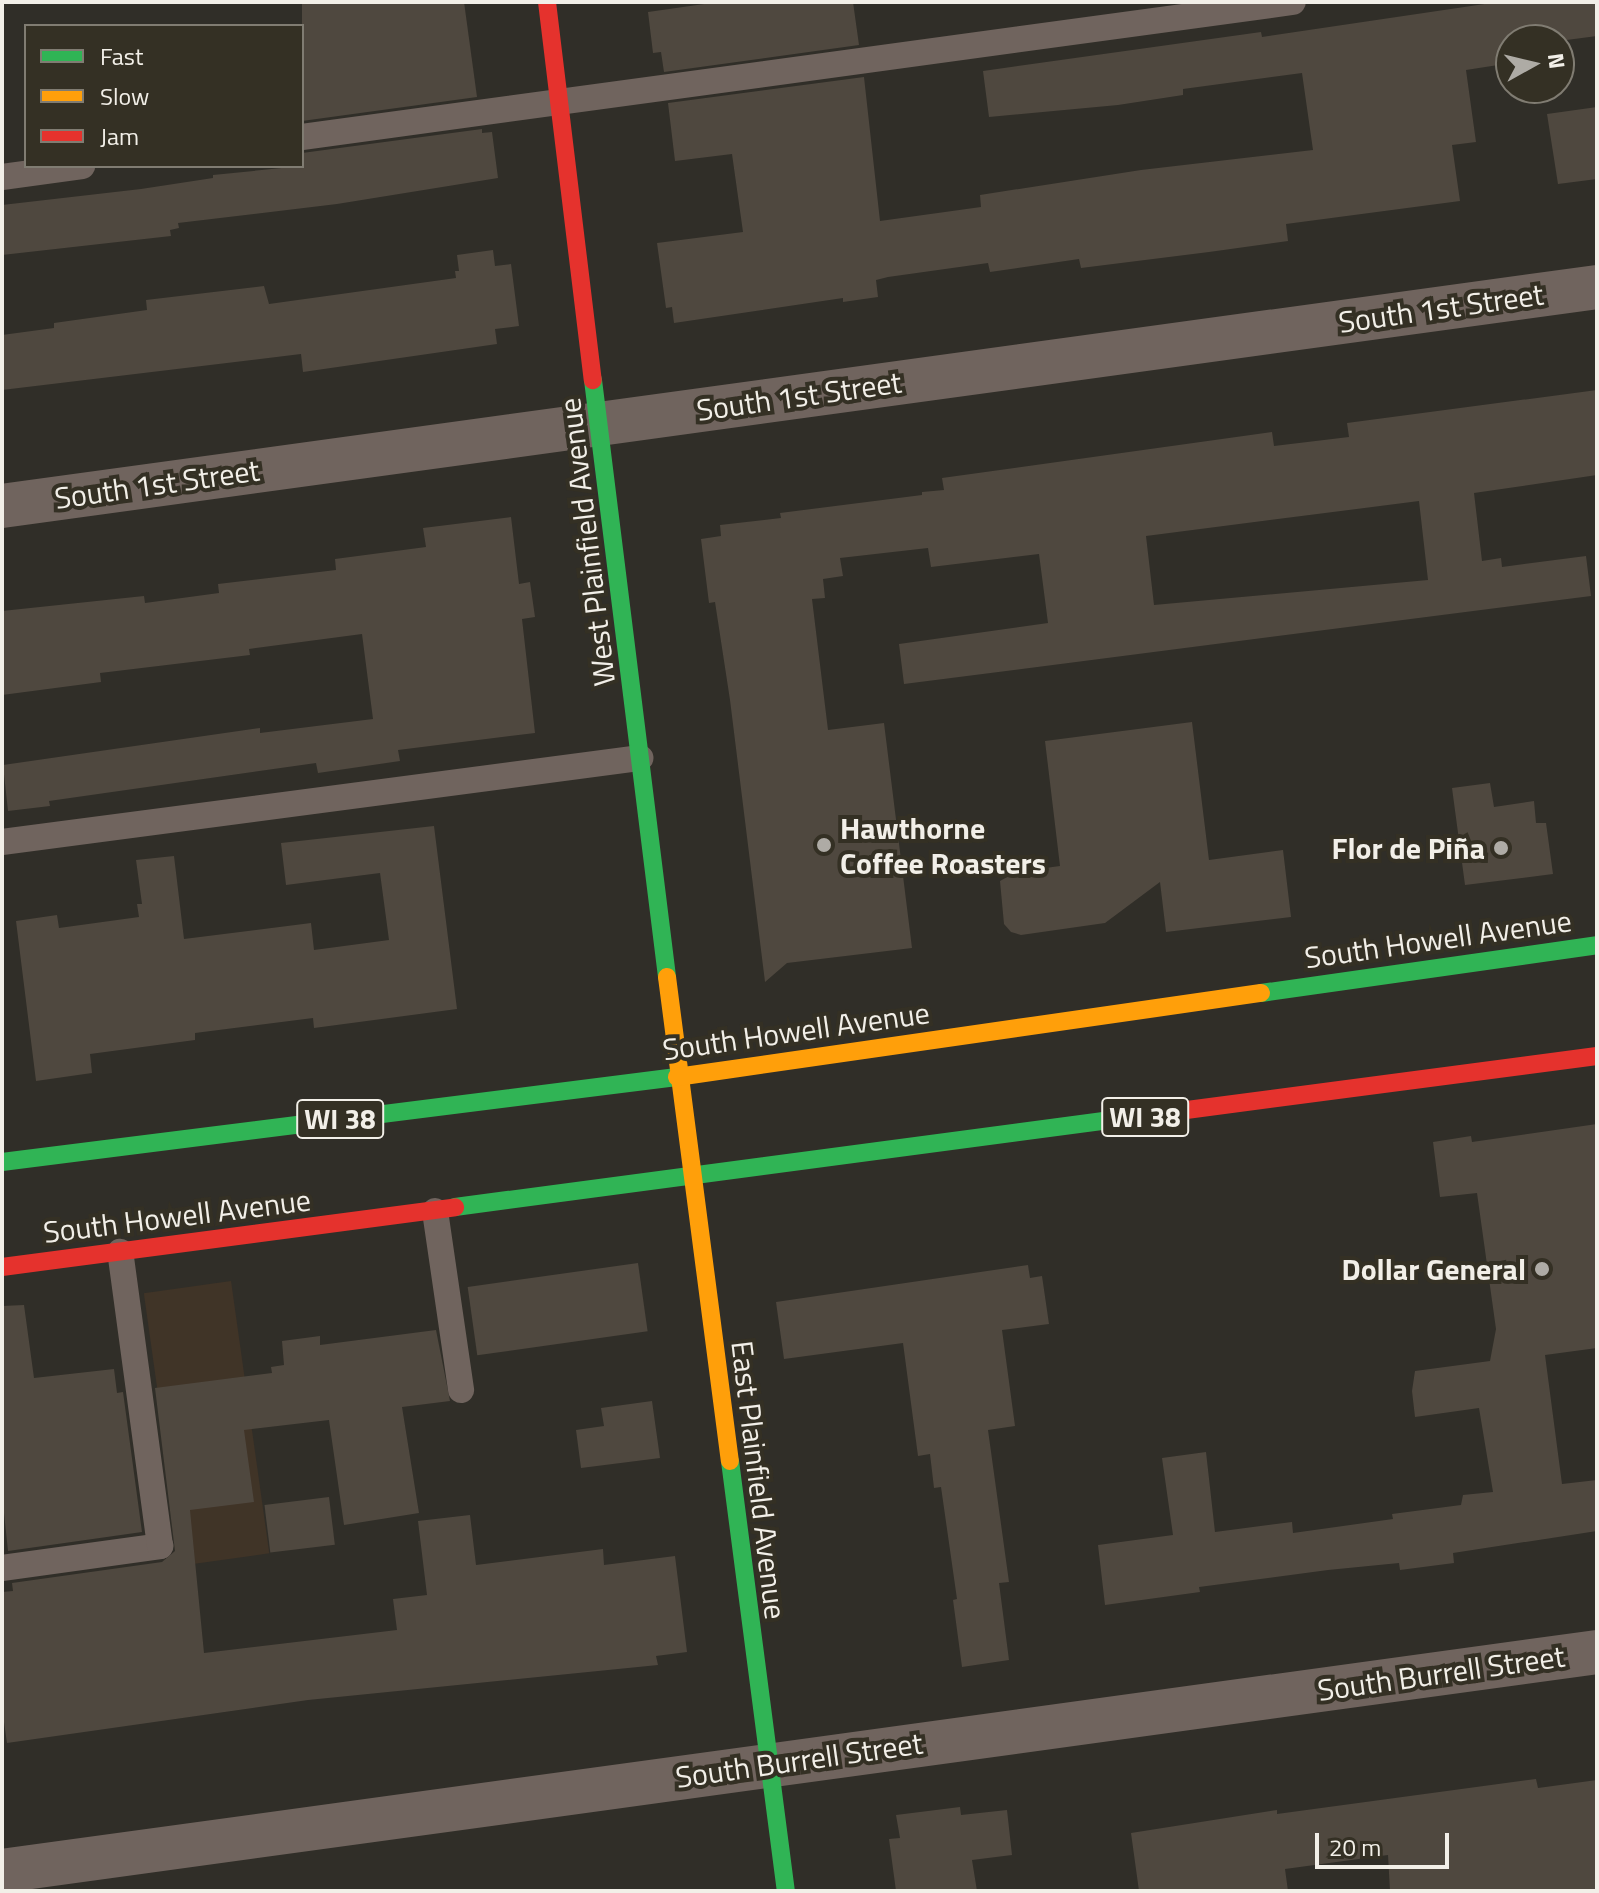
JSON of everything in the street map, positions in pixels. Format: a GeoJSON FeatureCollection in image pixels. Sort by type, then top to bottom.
{"type":"FeatureCollection","features":[{"type":"Feature","properties":{"kind":"main road","name":"West Plainfield Avenue"},"geometry":{"type":"LineString","coordinates":[[547,2],[679,1077]]}},
{"type":"Feature","properties":{"kind":"main road","name":"South Howell Avenue"},"geometry":{"type":"LineString","coordinates":[[2,1162],[679,1077],[1597,945]]}},
{"type":"Feature","properties":{"kind":"main road","name":"South Howell Avenue"},"geometry":{"type":"LineString","coordinates":[[2,1267],[1597,1056]]}},
{"type":"Feature","properties":{"kind":"main road","name":"East Plainfield Avenue"},"geometry":{"type":"LineString","coordinates":[[679,1077],[786,1891]]}},
{"type":"Feature","properties":{"kind":"street","name":"South 1st Street"},"geometry":{"type":"LineString","coordinates":[[2,506],[1597,287]]}},
{"type":"Feature","properties":{"kind":"street","name":"South Burrell Street"},"geometry":{"type":"LineString","coordinates":[[2,1871],[1597,1652]]}},
{"type":"Feature","properties":{"kind":"lane"},"geometry":{"type":"LineString","coordinates":[[304,137],[1293,2]]}},
{"type":"Feature","properties":{"kind":"lane"},"geometry":{"type":"LineString","coordinates":[[2,177],[67,168]]}},
{"type":"Feature","properties":{"kind":"lane"},"geometry":{"type":"LineString","coordinates":[[2,842],[640,758]]}},
{"type":"Feature","properties":{"kind":"lane"},"geometry":{"type":"LineString","coordinates":[[435,1211],[461,1390]]}},
{"type":"Feature","properties":{"kind":"lane"},"geometry":{"type":"LineString","coordinates":[[2,1568],[160,1546],[120,1252]]}},
{"type":"Feature","properties":{"kind":"shaded area"},"geometry":{"type":"Polygon","coordinates":[[[231,1281],[269,1553],[182,1566],[144,1293],[231,1281]]]}},
{"type":"Feature","properties":{"kind":"building"},"geometry":{"type":"Polygon","coordinates":[[[302,2],[464,2],[477,97],[304,121],[302,2]]]}},
{"type":"Feature","properties":{"kind":"building"},"geometry":{"type":"Polygon","coordinates":[[[718,2],[853,2],[859,45],[664,72],[661,52],[653,53],[648,12],[718,2]]]}},
{"type":"Feature","properties":{"kind":"building"},"geometry":{"type":"Polygon","coordinates":[[[1498,2],[1597,2],[1597,36],[1575,39],[1575,24],[1495,24],[1495,65],[1466,70],[1476,142],[1452,145],[1460,201],[1286,224],[1288,241],[1209,252],[1081,268],[1079,259],[990,272],[988,263],[888,277],[876,280],[878,297],[843,302],[843,298],[674,323],[672,307],[666,308],[657,243],[743,232],[732,154],[675,161],[668,103],[864,77],[880,221],[981,207],[980,195],[1141,170],[1313,150],[1302,73],[1183,89],[1183,95],[1118,105],[989,117],[983,71],[1261,32],[1262,37],[1498,2]]]}},
{"type":"Feature","properties":{"kind":"building"},"geometry":{"type":"Polygon","coordinates":[[[1597,107],[1597,179],[1558,184],[1547,114],[1597,107]]]}},
{"type":"Feature","properties":{"kind":"building"},"geometry":{"type":"Polygon","coordinates":[[[482,129],[482,133],[492,132],[498,178],[337,204],[178,223],[179,228],[170,230],[171,236],[2,255],[2,205],[141,189],[213,178],[213,175],[304,168],[304,153],[482,129]]]}},
{"type":"Feature","properties":{"kind":"building"},"geometry":{"type":"Polygon","coordinates":[[[493,250],[495,266],[511,264],[519,326],[495,329],[497,344],[303,372],[301,354],[2,390],[2,335],[54,328],[54,323],[147,310],[146,300],[264,286],[269,304],[456,278],[455,271],[459,271],[457,255],[493,250]]]}},
{"type":"Feature","properties":{"kind":"building"},"geometry":{"type":"Polygon","coordinates":[[[1597,390],[1597,475],[1474,493],[1482,561],[1501,558],[1502,567],[1586,556],[1591,596],[904,684],[899,644],[1048,623],[1039,554],[931,567],[928,548],[840,558],[843,576],[823,579],[825,598],[812,599],[828,730],[884,723],[912,948],[787,963],[765,982],[730,700],[715,602],[709,603],[701,539],[721,536],[720,525],[781,518],[780,513],[944,490],[942,478],[1272,432],[1274,446],[1349,437],[1347,423],[1597,390]],[[1419,501],[1146,536],[1154,605],[1428,580],[1419,501]]]}},
{"type":"Feature","properties":{"kind":"building"},"geometry":{"type":"Polygon","coordinates":[[[511,517],[519,584],[530,582],[535,617],[522,619],[535,733],[398,750],[400,761],[318,773],[316,763],[49,801],[50,806],[8,811],[3,765],[260,728],[260,733],[373,719],[362,634],[249,649],[250,655],[100,673],[101,682],[2,695],[2,611],[144,596],[145,603],[219,593],[218,584],[336,570],[335,559],[426,547],[423,528],[511,517]]]}},
{"type":"Feature","properties":{"kind":"building"},"geometry":{"type":"Polygon","coordinates":[[[1192,722],[1209,860],[1283,850],[1291,917],[1166,932],[1160,882],[1105,923],[1021,935],[1011,932],[1004,924],[1000,881],[1016,872],[1060,866],[1045,741],[1192,722]]]}},
{"type":"Feature","properties":{"kind":"building"},"geometry":{"type":"Polygon","coordinates":[[[1490,783],[1494,807],[1534,801],[1536,823],[1546,823],[1553,874],[1465,885],[1452,788],[1490,783]]]}},
{"type":"Feature","properties":{"kind":"building"},"geometry":{"type":"Polygon","coordinates":[[[434,826],[457,1009],[314,1028],[313,1018],[195,1033],[195,1040],[90,1054],[92,1073],[36,1081],[16,921],[57,915],[59,928],[139,917],[137,904],[142,904],[136,860],[174,856],[184,939],[311,923],[314,950],[389,940],[380,873],[286,885],[281,843],[434,826]]]}},
{"type":"Feature","properties":{"kind":"building"},"geometry":{"type":"Polygon","coordinates":[[[1597,1124],[1597,1348],[1545,1355],[1562,1484],[1597,1480],[1597,1531],[1453,1553],[1454,1563],[1400,1570],[1399,1563],[1328,1570],[1199,1587],[1200,1592],[1105,1605],[1098,1545],[1173,1535],[1162,1458],[1206,1452],[1215,1532],[1292,1522],[1293,1533],[1393,1519],[1392,1514],[1461,1505],[1463,1495],[1493,1492],[1479,1408],[1415,1417],[1412,1391],[1415,1371],[1490,1361],[1496,1329],[1477,1193],[1440,1197],[1433,1142],[1471,1136],[1472,1142],[1597,1124]]]}},
{"type":"Feature","properties":{"kind":"building"},"geometry":{"type":"Polygon","coordinates":[[[638,1263],[648,1331],[477,1355],[468,1287],[638,1263]]]}},
{"type":"Feature","properties":{"kind":"building"},"geometry":{"type":"Polygon","coordinates":[[[1028,1265],[1030,1278],[1042,1276],[1049,1324],[1002,1330],[1015,1426],[988,1430],[1009,1582],[999,1583],[1009,1660],[962,1667],[953,1600],[957,1599],[941,1487],[934,1488],[930,1454],[918,1456],[903,1343],[784,1359],[776,1302],[1028,1265]]]}},
{"type":"Feature","properties":{"kind":"building"},"geometry":{"type":"Polygon","coordinates":[[[24,1305],[34,1378],[114,1369],[117,1393],[123,1392],[142,1532],[8,1551],[2,1494],[2,1306],[24,1305]]]}},
{"type":"Feature","properties":{"kind":"building"},"geometry":{"type":"Polygon","coordinates":[[[436,1330],[450,1401],[402,1407],[419,1513],[344,1525],[329,1420],[244,1430],[254,1502],[190,1510],[204,1653],[397,1630],[393,1599],[427,1595],[418,1521],[470,1515],[476,1565],[603,1549],[604,1565],[675,1556],[687,1652],[656,1656],[658,1665],[308,1700],[7,1743],[2,1708],[2,1592],[13,1591],[12,1583],[162,1562],[175,1551],[155,1388],[272,1373],[271,1367],[284,1365],[282,1341],[320,1336],[320,1345],[436,1330]]]}},
{"type":"Feature","properties":{"kind":"building"},"geometry":{"type":"Polygon","coordinates":[[[652,1401],[660,1458],[581,1468],[576,1430],[604,1426],[601,1408],[652,1401]]]}},
{"type":"Feature","properties":{"kind":"building"},"geometry":{"type":"Polygon","coordinates":[[[329,1497],[335,1545],[270,1553],[264,1505],[329,1497]]]}},
{"type":"Feature","properties":{"kind":"building"},"geometry":{"type":"Polygon","coordinates":[[[1536,1779],[1538,1788],[1597,1780],[1597,1891],[1390,1891],[1388,1855],[1285,1869],[1288,1891],[1139,1891],[1131,1833],[1277,1810],[1277,1814],[1536,1779]]]}},
{"type":"Feature","properties":{"kind":"building"},"geometry":{"type":"Polygon","coordinates":[[[960,1807],[961,1815],[1007,1810],[1012,1855],[972,1860],[977,1891],[896,1891],[889,1839],[900,1838],[896,1815],[960,1807]]]}},
{"type":"Feature","properties":{"kind":"traffic: fast"},"geometry":{"type":"LineString","coordinates":[[593,380],[667,977]]}},
{"type":"Feature","properties":{"kind":"traffic: fast"},"geometry":{"type":"LineString","coordinates":[[1261,993],[1597,945]]}},
{"type":"Feature","properties":{"kind":"traffic: fast"},"geometry":{"type":"LineString","coordinates":[[2,1162],[677,1077]]}},
{"type":"Feature","properties":{"kind":"traffic: fast"},"geometry":{"type":"LineString","coordinates":[[455,1207],[1126,1118]]}},
{"type":"Feature","properties":{"kind":"traffic: fast"},"geometry":{"type":"LineString","coordinates":[[730,1461],[786,1891]]}},
{"type":"Feature","properties":{"kind":"traffic: slow"},"geometry":{"type":"LineString","coordinates":[[667,977],[730,1461]]}},
{"type":"Feature","properties":{"kind":"traffic: slow"},"geometry":{"type":"LineString","coordinates":[[677,1077],[1261,993]]}},
{"type":"Feature","properties":{"kind":"traffic: jam"},"geometry":{"type":"LineString","coordinates":[[547,2],[593,380]]}},
{"type":"Feature","properties":{"kind":"traffic: jam"},"geometry":{"type":"LineString","coordinates":[[1126,1118],[1597,1056]]}},
{"type":"Feature","properties":{"kind":"traffic: jam"},"geometry":{"type":"LineString","coordinates":[[2,1267],[455,1207]]}},
{"type":"Feature","properties":{"kind":"place","name":"Hawthorne Coffee Roasters"},"geometry":{"type":"Point","coordinates":[824,845]}},
{"type":"Feature","properties":{"kind":"place","name":"Flor de Piña"},"geometry":{"type":"Point","coordinates":[1501,848]}},
{"type":"Feature","properties":{"kind":"place","name":"Dollar General"},"geometry":{"type":"Point","coordinates":[1542,1269]}}]}
